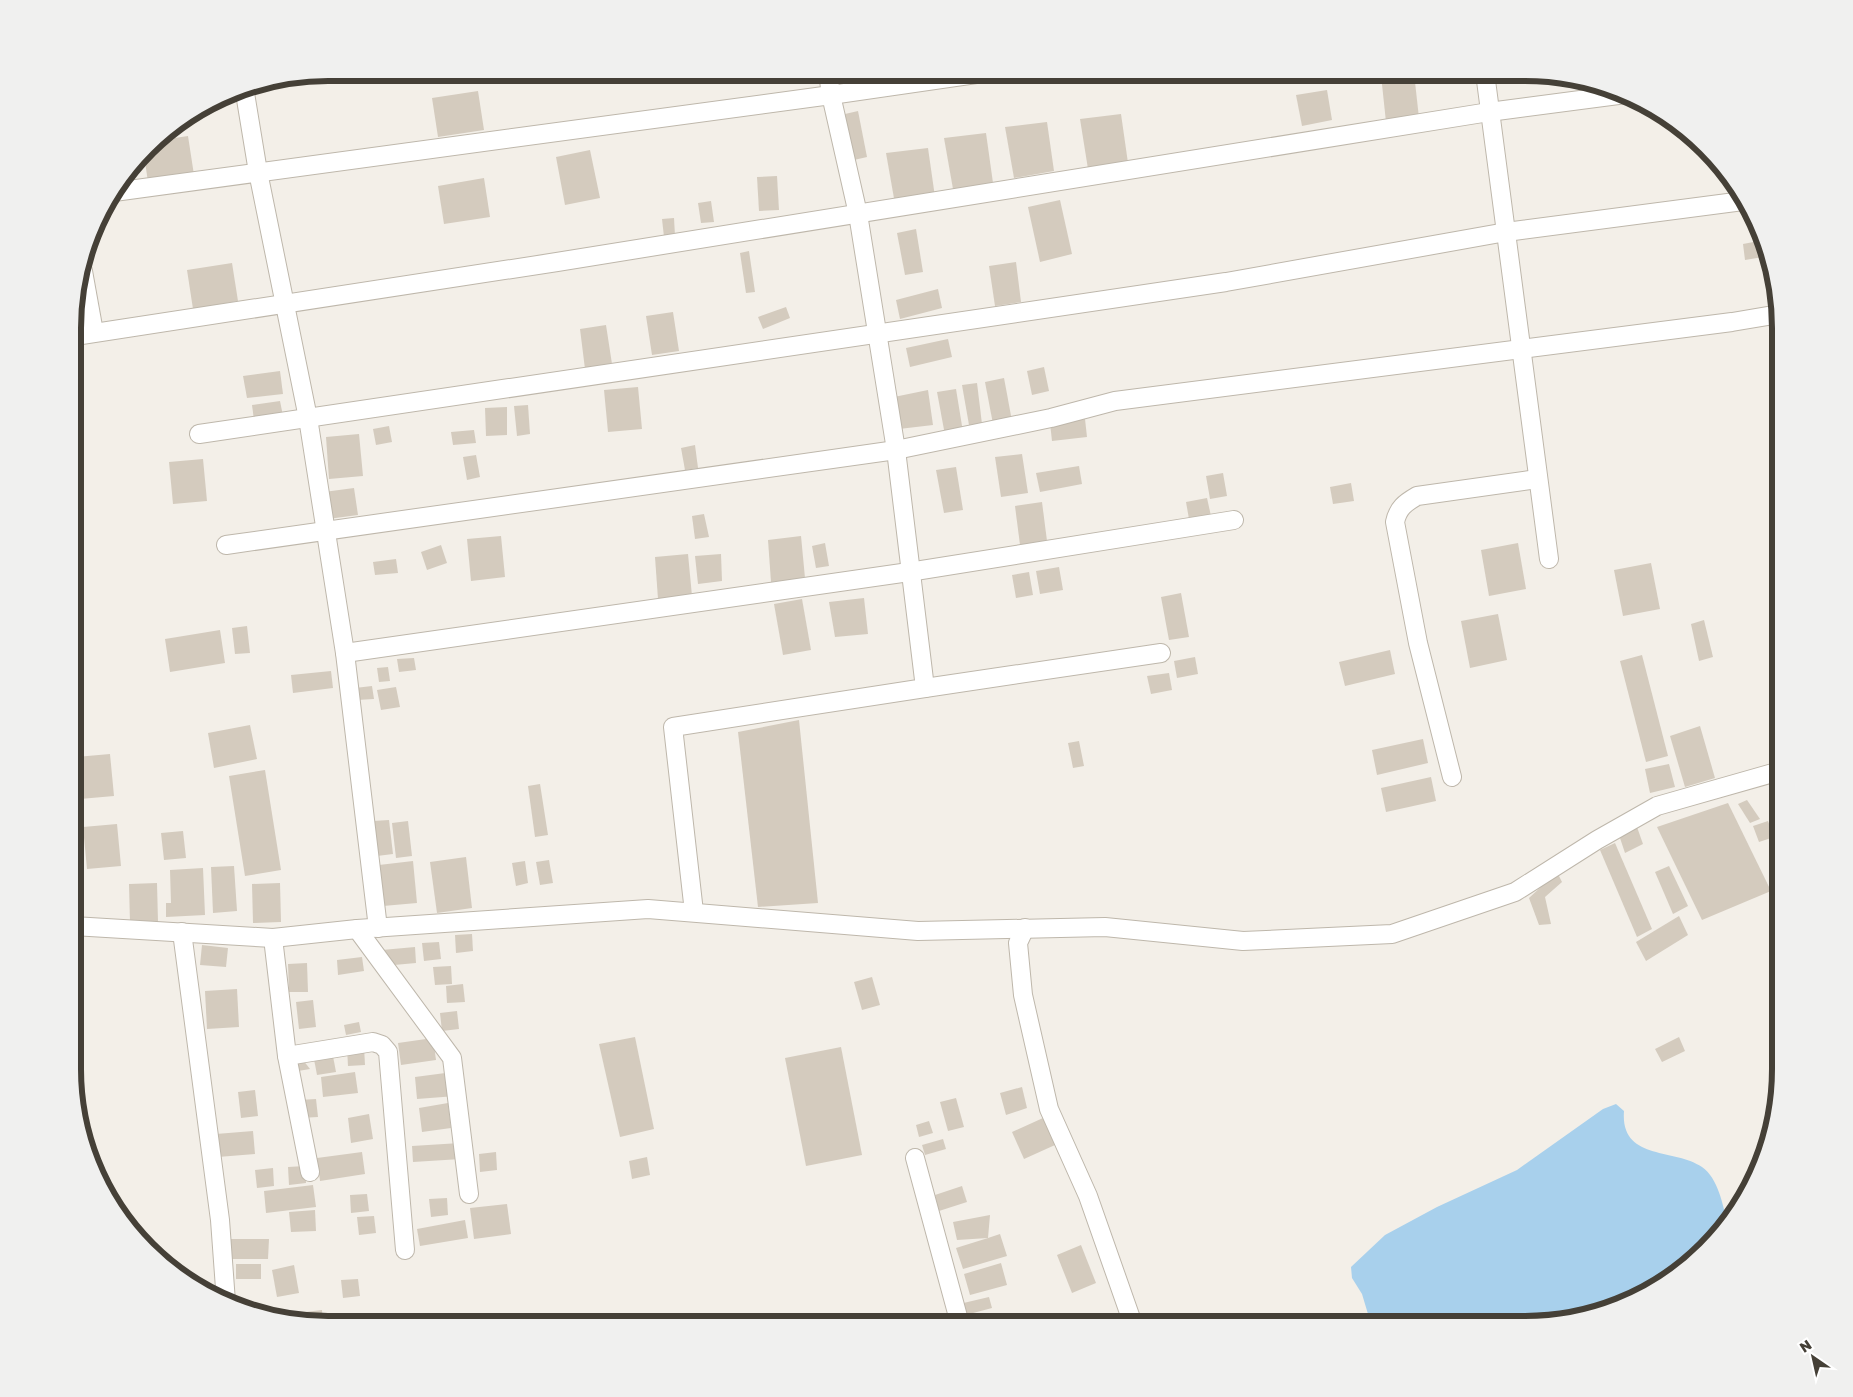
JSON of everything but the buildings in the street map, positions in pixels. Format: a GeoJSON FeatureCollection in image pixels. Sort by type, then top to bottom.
{"type":"FeatureCollection","features":[{"type":"Feature","properties":{"kind":"street"},"geometry":{"type":"LineString","coordinates":[[829,81],[858,214],[896,450],[909,572],[925,688]]}},
{"type":"Feature","properties":{"kind":"street"},"geometry":{"type":"LineString","coordinates":[[123,191],[925,81]]}},
{"type":"Feature","properties":{"kind":"street"},"geometry":{"type":"LineString","coordinates":[[1486,81],[1549,559]]}},
{"type":"Feature","properties":{"kind":"street"},"geometry":{"type":"LineString","coordinates":[[245,95],[258,172],[308,418],[326,530],[345,653],[378,928]]}},
{"type":"Feature","properties":{"kind":"street"},"geometry":{"type":"LineString","coordinates":[[81,335],[858,214],[1489,112],[1609,96]]}},
{"type":"Feature","properties":{"kind":"street"},"geometry":{"type":"LineString","coordinates":[[199,434],[1226,282],[1506,232],[1737,202]]}},
{"type":"Feature","properties":{"kind":"street"},"geometry":{"type":"LineString","coordinates":[[85,284],[94,332]]}},
{"type":"Feature","properties":{"kind":"street"},"geometry":{"type":"LineString","coordinates":[[226,545],[896,450],[1050,418],[1114,401],[1732,322],[1771,315]]}},
{"type":"Feature","properties":{"kind":"street"},"geometry":{"type":"LineString","coordinates":[[1452,777],[1418,642],[1395,522],[1397,512],[1403,504],[1417,496],[1537,479]]}},
{"type":"Feature","properties":{"kind":"street"},"geometry":{"type":"LineString","coordinates":[[345,653],[909,572],[1234,520]]}},
{"type":"Feature","properties":{"kind":"street"},"geometry":{"type":"LineString","coordinates":[[694,912],[673,727],[1161,654]]}},
{"type":"Feature","properties":{"kind":"street"},"geometry":{"type":"LineString","coordinates":[[81,926],[273,938],[357,929],[648,909],[918,930],[1105,927],[1243,941],[1392,934],[1514,892],[1597,840],[1657,806],[1772,773]]}},
{"type":"Feature","properties":{"kind":"street"},"geometry":{"type":"LineString","coordinates":[[1025,928],[1018,943],[1023,995],[1049,1110],[1088,1196],[1130,1316]]}},
{"type":"Feature","properties":{"kind":"street"},"geometry":{"type":"LineString","coordinates":[[357,929],[452,1058],[468,1194]]}},
{"type":"Feature","properties":{"kind":"street"},"geometry":{"type":"LineString","coordinates":[[182,932],[220,1220],[225,1293]]}},
{"type":"Feature","properties":{"kind":"street"},"geometry":{"type":"LineString","coordinates":[[273,938],[287,1056],[310,1172]]}},
{"type":"Feature","properties":{"kind":"street"},"geometry":{"type":"LineString","coordinates":[[287,1056],[373,1042],[382,1045],[388,1052],[404,1250]]}},
{"type":"Feature","properties":{"kind":"street"},"geometry":{"type":"LineString","coordinates":[[915,1158],[958,1316]]}},
{"type":"Feature","properties":{"kind":"water"},"geometry":{"type":"Polygon","coordinates":[[[1616,1104],[1624,1111],[1625,1127],[1631,1138],[1640,1146],[1651,1151],[1691,1161],[1702,1167],[1712,1178],[1719,1192],[1725,1213],[1710,1232],[1688,1254],[1662,1274],[1634,1290],[1604,1303],[1573,1311],[1525,1316],[1369,1316],[1362,1294],[1352,1278],[1351,1267],[1385,1235],[1437,1207],[1517,1170],[1603,1109],[1616,1104]]]}}]}
